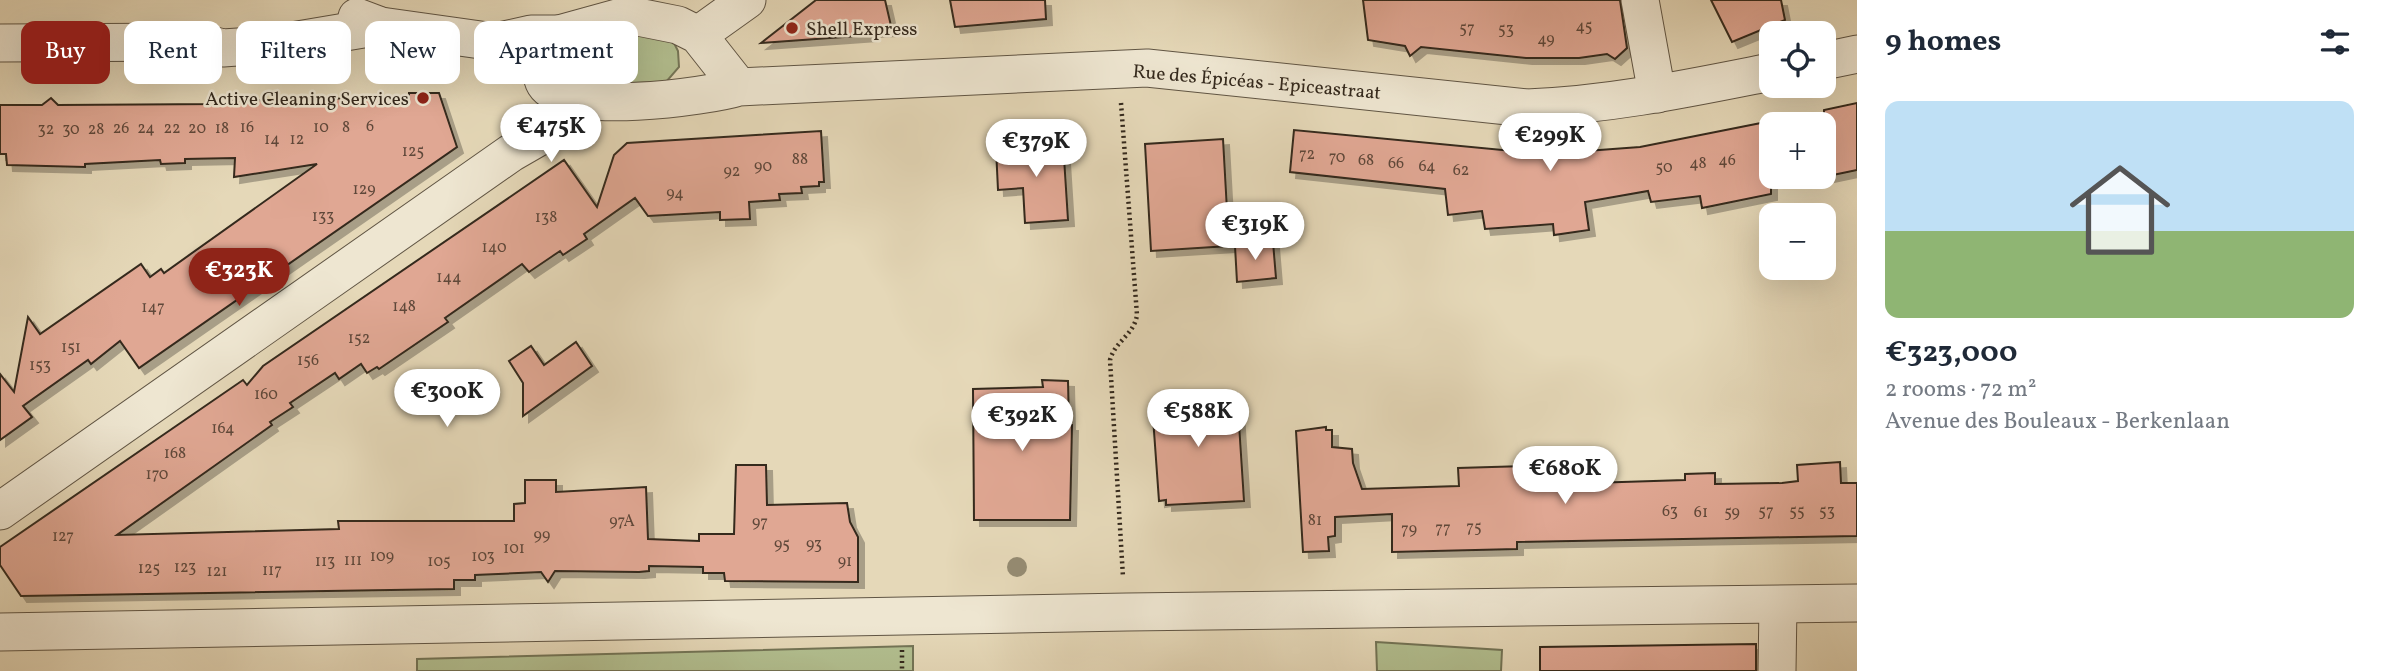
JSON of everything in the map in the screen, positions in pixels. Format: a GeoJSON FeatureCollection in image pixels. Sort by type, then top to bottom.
{"type":"FeatureCollection","features":[{"type":"Feature","properties":{"kind":"street"},"geometry":{"type":"LineString","coordinates":[[698,35],[747,0]]}},
{"type":"Feature","properties":{"kind":"street"},"geometry":{"type":"LineString","coordinates":[[1640,0],[1657,94]]}},
{"type":"Feature","properties":{"kind":"street"},"geometry":{"type":"LineString","coordinates":[[585,21],[609,9],[669,23],[698,35],[739,87]]}},
{"type":"Feature","properties":{"kind":"street"},"geometry":{"type":"LineString","coordinates":[[0,43],[200,42],[223,48],[268,45],[354,13],[474,38]]}},
{"type":"Feature","properties":{"kind":"street"},"geometry":{"type":"LineString","coordinates":[[679,97],[690,81],[698,57],[698,35]]}},
{"type":"Feature","properties":{"kind":"street"},"geometry":{"type":"LineString","coordinates":[[1836,58],[1857,54]]}},
{"type":"Feature","properties":{"kind":"street","name":"Rue des Épicéas - Epiceastraat"},"geometry":{"type":"LineString","coordinates":[[557,87],[679,97],[716,94],[739,87],[1147,68],[1527,107],[1583,106],[1759,74]]}},
{"type":"Feature","properties":{"kind":"street"},"geometry":{"type":"LineString","coordinates":[[553,84],[557,87]]}},
{"type":"Feature","properties":{"kind":"street"},"geometry":{"type":"LineString","coordinates":[[0,511],[511,153],[544,134],[556,84]]}},
{"type":"Feature","properties":{"kind":"street"},"geometry":{"type":"LineString","coordinates":[[0,632],[1100,612],[1857,603]]}},
{"type":"Feature","properties":{"kind":"street"},"geometry":{"type":"LineString","coordinates":[[1777,605],[1777,671]]}},
{"type":"Feature","properties":{"kind":"path"},"geometry":{"type":"LineString","coordinates":[[1121,108],[1137,315],[1134,327],[1119,341],[1110,360],[1124,585]]}},
{"type":"Feature","properties":{"kind":"path"},"geometry":{"type":"LineString","coordinates":[[902,649],[902,671]]}},
{"type":"Feature","properties":{"kind":"green space"},"geometry":{"type":"Polygon","coordinates":[[[638,33],[647,33],[673,41],[678,51],[679,67],[666,82],[638,83],[638,33]]]}},
{"type":"Feature","properties":{"kind":"green space"},"geometry":{"type":"Polygon","coordinates":[[[1376,642],[1502,650],[1501,671],[1377,671],[1376,642]]]}},
{"type":"Feature","properties":{"kind":"green space"},"geometry":{"type":"Polygon","coordinates":[[[913,646],[913,671],[417,671],[417,659],[913,646]]]}},
{"type":"Feature","properties":{"kind":"building"},"geometry":{"type":"Polygon","coordinates":[[[816,0],[885,0],[892,30],[871,31],[871,35],[761,43],[816,0]]]}},
{"type":"Feature","properties":{"kind":"building"},"geometry":{"type":"Polygon","coordinates":[[[950,0],[1045,0],[1046,19],[955,27],[950,0]]]}},
{"type":"Feature","properties":{"kind":"building"},"geometry":{"type":"Polygon","coordinates":[[[1363,0],[1620,0],[1627,48],[1615,59],[1607,54],[1579,58],[1526,58],[1421,47],[1410,56],[1405,46],[1368,40],[1363,0]]]}},
{"type":"Feature","properties":{"kind":"building"},"geometry":{"type":"Polygon","coordinates":[[[1711,0],[1781,0],[1785,20],[1759,21],[1759,31],[1732,42],[1711,0]]]}},
{"type":"Feature","properties":{"kind":"building"},"geometry":{"type":"Polygon","coordinates":[[[409,93],[439,93],[457,147],[139,368],[120,341],[91,364],[88,360],[23,406],[32,417],[0,440],[0,374],[14,392],[28,317],[40,334],[141,264],[150,277],[161,269],[164,273],[317,164],[234,177],[235,158],[185,159],[185,163],[161,164],[160,160],[85,164],[85,167],[7,165],[6,154],[0,154],[0,105],[42,105],[51,98],[58,105],[219,104],[219,101],[409,97],[409,93]]]}},
{"type":"Feature","properties":{"kind":"building"},"geometry":{"type":"Polygon","coordinates":[[[1857,103],[1857,170],[1836,174],[1836,112],[1824,110],[1857,103]]]}},
{"type":"Feature","properties":{"kind":"building"},"geometry":{"type":"Polygon","coordinates":[[[1759,123],[1759,189],[1771,189],[1771,194],[1702,208],[1700,196],[1651,202],[1648,191],[1585,202],[1589,230],[1554,235],[1553,224],[1485,229],[1482,211],[1448,215],[1445,189],[1290,172],[1294,130],[1545,154],[1640,147],[1759,123]]]}},
{"type":"Feature","properties":{"kind":"building"},"geometry":{"type":"Polygon","coordinates":[[[821,131],[824,182],[819,182],[819,186],[801,187],[802,193],[779,194],[780,200],[749,202],[750,219],[720,220],[720,212],[648,216],[635,198],[584,234],[587,239],[563,255],[560,251],[529,272],[522,264],[445,318],[448,322],[379,369],[377,367],[367,373],[361,364],[339,379],[335,373],[290,403],[293,407],[270,422],[272,425],[117,535],[339,529],[338,521],[514,521],[514,504],[525,503],[525,480],[556,480],[556,492],[646,487],[648,539],[699,541],[699,534],[734,534],[736,465],[766,465],[767,505],[847,503],[850,522],[858,537],[858,582],[725,581],[724,573],[703,573],[703,567],[649,566],[649,571],[639,572],[555,571],[548,582],[541,572],[475,575],[475,580],[454,580],[454,589],[21,596],[0,565],[0,547],[243,380],[247,385],[263,366],[564,160],[597,207],[614,155],[627,143],[821,131]]]}},
{"type":"Feature","properties":{"kind":"building"},"geometry":{"type":"Polygon","coordinates":[[[1223,139],[1229,246],[1151,251],[1145,144],[1223,139]]]}},
{"type":"Feature","properties":{"kind":"building"},"geometry":{"type":"Polygon","coordinates":[[[1063,142],[1068,220],[1025,223],[1023,188],[998,190],[996,148],[1063,142]]]}},
{"type":"Feature","properties":{"kind":"building"},"geometry":{"type":"Polygon","coordinates":[[[1273,242],[1276,278],[1237,282],[1235,246],[1273,242]]]}},
{"type":"Feature","properties":{"kind":"building"},"geometry":{"type":"Polygon","coordinates":[[[576,342],[592,366],[523,416],[523,383],[509,361],[531,346],[544,365],[576,342]]]}},
{"type":"Feature","properties":{"kind":"building"},"geometry":{"type":"Polygon","coordinates":[[[1042,380],[1068,381],[1069,425],[1072,425],[1070,520],[974,520],[973,389],[1043,387],[1042,380]]]}},
{"type":"Feature","properties":{"kind":"building"},"geometry":{"type":"Polygon","coordinates":[[[1237,393],[1244,501],[1166,505],[1166,500],[1159,501],[1152,403],[1160,402],[1159,398],[1237,393]]]}},
{"type":"Feature","properties":{"kind":"building"},"geometry":{"type":"Polygon","coordinates":[[[1326,427],[1326,430],[1332,430],[1332,447],[1352,449],[1353,463],[1362,489],[1459,486],[1458,468],[1526,466],[1527,485],[1685,480],[1685,474],[1715,473],[1715,484],[1782,483],[1798,481],[1797,465],[1840,462],[1841,483],[1857,483],[1857,536],[1517,542],[1517,549],[1392,552],[1392,514],[1335,517],[1335,536],[1328,537],[1329,551],[1303,552],[1296,431],[1326,427]]]}},
{"type":"Feature","properties":{"kind":"building"},"geometry":{"type":"Polygon","coordinates":[[[1756,644],[1756,671],[1540,671],[1540,647],[1756,644]]]}},
{"type":"Feature","properties":{"kind":"place","name":"Shell Express"},"geometry":{"type":"Point","coordinates":[792,28]}},
{"type":"Feature","properties":{"kind":"place","name":"Active Cleaning Services"},"geometry":{"type":"Point","coordinates":[423,98]}}]}
